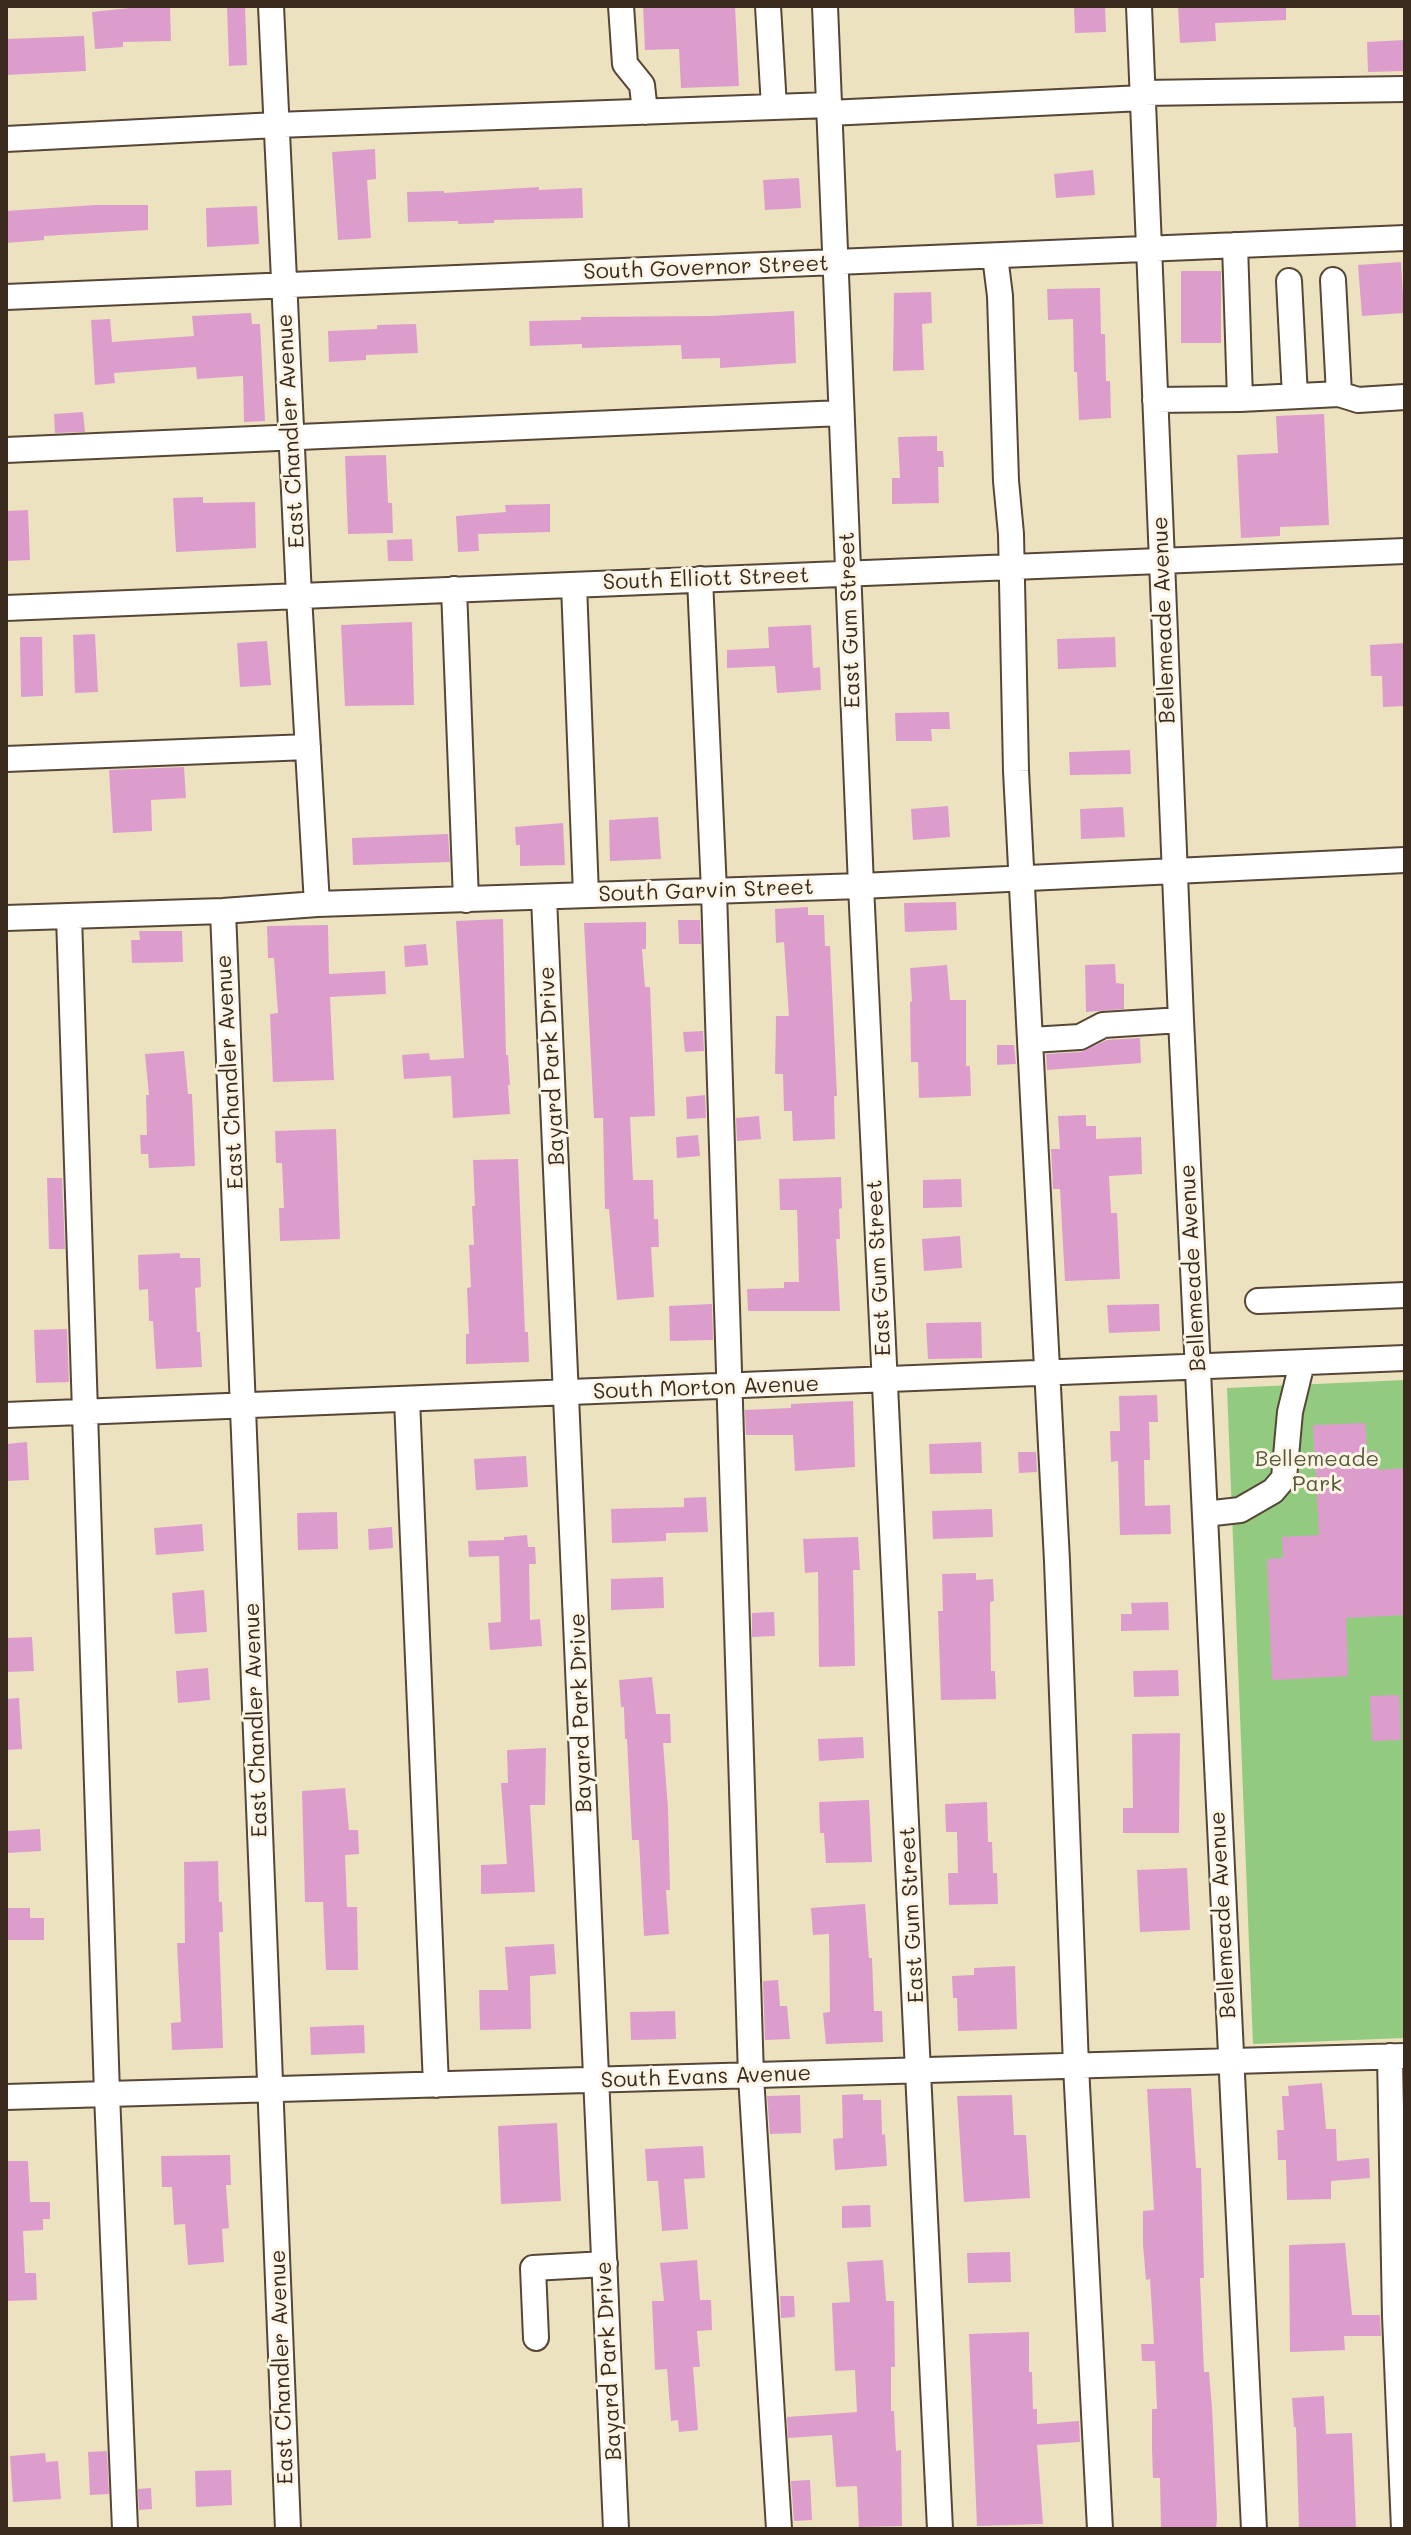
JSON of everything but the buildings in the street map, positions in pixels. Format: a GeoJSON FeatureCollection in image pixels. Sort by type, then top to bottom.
{"type":"FeatureCollection","features":[{"type":"Feature","properties":{"kind":"street","name":"East Chandler Avenue"},"geometry":{"type":"LineString","coordinates":[[271,6],[317,904]]}},
{"type":"Feature","properties":{"kind":"street"},"geometry":{"type":"LineString","coordinates":[[621,6],[625,64],[642,85],[645,112]]}},
{"type":"Feature","properties":{"kind":"street"},"geometry":{"type":"LineString","coordinates":[[768,6],[774,107]]}},
{"type":"Feature","properties":{"kind":"street","name":"East Gum Street"},"geometry":{"type":"LineString","coordinates":[[825,6],[861,886],[940,2529]]}},
{"type":"Feature","properties":{"kind":"street","name":"Bellemeade Avenue"},"geometry":{"type":"LineString","coordinates":[[1139,6],[1181,1020],[1254,2529]]}},
{"type":"Feature","properties":{"kind":"street"},"geometry":{"type":"LineString","coordinates":[[6,139],[276,125],[774,107],[829,109],[1143,95],[1405,89]]}},
{"type":"Feature","properties":{"kind":"street","name":"South Governor Street"},"geometry":{"type":"LineString","coordinates":[[6,297],[1405,238]]}},
{"type":"Feature","properties":{"kind":"street"},"geometry":{"type":"LineString","coordinates":[[1235,245],[1240,399]]}},
{"type":"Feature","properties":{"kind":"street"},"geometry":{"type":"LineString","coordinates":[[995,256],[1000,296],[1016,771],[1024,878],[1057,1561],[1076,2066],[1100,2529]]}},
{"type":"Feature","properties":{"kind":"street"},"geometry":{"type":"LineString","coordinates":[[1333,280],[1339,394]]}},
{"type":"Feature","properties":{"kind":"street"},"geometry":{"type":"LineString","coordinates":[[1289,281],[1295,396]]}},
{"type":"Feature","properties":{"kind":"street"},"geometry":{"type":"LineString","coordinates":[[1155,400],[1339,394],[1358,400],[1405,397]]}},
{"type":"Feature","properties":{"kind":"street"},"geometry":{"type":"LineString","coordinates":[[6,450],[841,413]]}},
{"type":"Feature","properties":{"kind":"street","name":"South Elliott Street"},"geometry":{"type":"LineString","coordinates":[[6,608],[1405,551]]}},
{"type":"Feature","properties":{"kind":"street"},"geometry":{"type":"LineString","coordinates":[[700,579],[714,891],[751,2076],[779,2529]]}},
{"type":"Feature","properties":{"kind":"street"},"geometry":{"type":"LineString","coordinates":[[574,585],[586,895]]}},
{"type":"Feature","properties":{"kind":"street"},"geometry":{"type":"LineString","coordinates":[[454,589],[466,900]]}},
{"type":"Feature","properties":{"kind":"street"},"geometry":{"type":"LineString","coordinates":[[6,759],[308,747]]}},
{"type":"Feature","properties":{"kind":"street","name":"South Garvin Street"},"geometry":{"type":"LineString","coordinates":[[6,918],[861,886],[1405,860]]}},
{"type":"Feature","properties":{"kind":"street","name":"Bayard Park Drive"},"geometry":{"type":"LineString","coordinates":[[544,898],[616,2529]]}},
{"type":"Feature","properties":{"kind":"street","name":"East Chandler Avenue"},"geometry":{"type":"LineString","coordinates":[[223,911],[288,2529]]}},
{"type":"Feature","properties":{"kind":"street"},"geometry":{"type":"LineString","coordinates":[[69,916],[107,2094],[125,2529]]}},
{"type":"Feature","properties":{"kind":"street"},"geometry":{"type":"LineString","coordinates":[[1031,1040],[1080,1037],[1103,1025],[1181,1020]]}},
{"type":"Feature","properties":{"kind":"street"},"geometry":{"type":"LineString","coordinates":[[1258,1301],[1405,1295]]}},
{"type":"Feature","properties":{"kind":"street","name":"South Morton Avenue"},"geometry":{"type":"LineString","coordinates":[[6,1415],[1405,1358]]}},
{"type":"Feature","properties":{"kind":"street"},"geometry":{"type":"LineString","coordinates":[[1205,1514],[1240,1510],[1273,1491],[1284,1478],[1290,1412],[1302,1363]]}},
{"type":"Feature","properties":{"kind":"street"},"geometry":{"type":"LineString","coordinates":[[407,1399],[436,2085]]}},
{"type":"Feature","properties":{"kind":"street"},"geometry":{"type":"LineString","coordinates":[[1397,2056],[1395,2316],[1404,2529]]}},
{"type":"Feature","properties":{"kind":"street","name":"South Evans Avenue"},"geometry":{"type":"LineString","coordinates":[[6,2097],[1397,2056]]}},
{"type":"Feature","properties":{"kind":"street"},"geometry":{"type":"LineString","coordinates":[[536,2338],[533,2268],[605,2264]]}},
{"type":"Feature","properties":{"kind":"green space","name":"Bellemeade Park"},"geometry":{"type":"Polygon","coordinates":[[[1405,1380],[1405,2038],[1253,2044],[1227,1388],[1405,1380]]]}}]}
